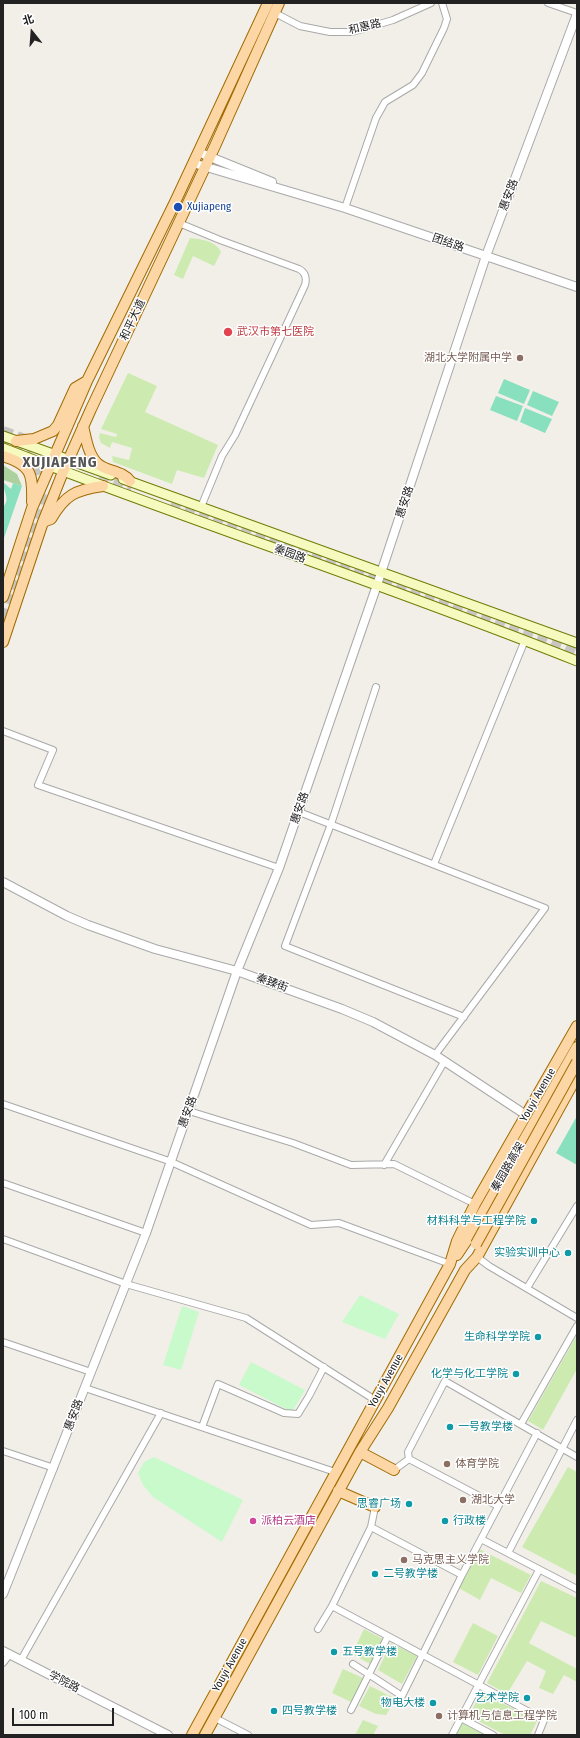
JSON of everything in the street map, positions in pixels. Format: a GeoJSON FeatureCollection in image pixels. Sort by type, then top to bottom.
{"type":"FeatureCollection","features":[{"type":"Feature","properties":{"kind":"main road","name":"和平大道"},"geometry":{"type":"LineString","coordinates":[[3,597],[32,508],[87,381],[193,163],[268,3]]}},
{"type":"Feature","properties":{"kind":"main road","name":"和平大道"},"geometry":{"type":"LineString","coordinates":[[3,642],[43,522],[68,460],[210,157],[279,3]]}},
{"type":"Feature","properties":{"kind":"main road"},"geometry":{"type":"LineString","coordinates":[[16,441],[34,439],[53,431],[58,425],[75,388],[87,381]]}},
{"type":"Feature","properties":{"kind":"main road"},"geometry":{"type":"LineString","coordinates":[[83,426],[90,452],[96,462],[126,476],[130,481]]}},
{"type":"Feature","properties":{"kind":"main road","name":"秦园路"},"geometry":{"type":"LineString","coordinates":[[3,436],[577,643]]}},
{"type":"Feature","properties":{"kind":"main road","name":"秦园路"},"geometry":{"type":"LineString","coordinates":[[3,448],[63,472],[378,585],[577,661]]}},
{"type":"Feature","properties":{"kind":"main road"},"geometry":{"type":"LineString","coordinates":[[3,456],[21,463],[28,472],[33,485],[32,508]]}},
{"type":"Feature","properties":{"kind":"main road"},"geometry":{"type":"LineString","coordinates":[[43,522],[51,520],[58,508],[70,495],[82,490],[102,486]]}},
{"type":"Feature","properties":{"kind":"main road","name":"Youyi Avenue"},"geometry":{"type":"LineString","coordinates":[[192,1735],[450,1264],[458,1242],[476,1204],[577,1026]]}},
{"type":"Feature","properties":{"kind":"main road","name":"秦园路高架"},"geometry":{"type":"LineString","coordinates":[[465,1270],[471,1242],[577,1047]]}},
{"type":"Feature","properties":{"kind":"main road","name":"秦园路高架"},"geometry":{"type":"LineString","coordinates":[[450,1264],[471,1242],[577,1062]]}},
{"type":"Feature","properties":{"kind":"main road","name":"Youyi Avenue"},"geometry":{"type":"LineString","coordinates":[[205,1735],[360,1452],[388,1408],[465,1270],[476,1257],[577,1076]]}},
{"type":"Feature","properties":{"kind":"main road"},"geometry":{"type":"LineString","coordinates":[[360,1452],[394,1470]]}},
{"type":"Feature","properties":{"kind":"main road"},"geometry":{"type":"LineString","coordinates":[[338,1491],[375,1508]]}},
{"type":"Feature","properties":{"kind":"street","name":"和惠路"},"geometry":{"type":"LineString","coordinates":[[275,13],[300,26],[330,32],[352,32],[393,20],[431,3]]}},
{"type":"Feature","properties":{"kind":"street"},"geometry":{"type":"LineString","coordinates":[[345,208],[376,118],[385,102],[413,85],[422,73],[444,28],[446,19],[442,3]]}},
{"type":"Feature","properties":{"kind":"street"},"geometry":{"type":"LineString","coordinates":[[548,3],[577,14]]}},
{"type":"Feature","properties":{"kind":"street","name":"惠安路"},"geometry":{"type":"LineString","coordinates":[[3,1594],[146,1232],[169,1161],[237,971],[279,868],[378,585],[486,256],[577,14]]}},
{"type":"Feature","properties":{"kind":"street","name":"团结路"},"geometry":{"type":"LineString","coordinates":[[198,152],[318,200]]}},
{"type":"Feature","properties":{"kind":"street","name":"团结路"},"geometry":{"type":"LineString","coordinates":[[193,163],[345,208],[577,287]]}},
{"type":"Feature","properties":{"kind":"street"},"geometry":{"type":"LineString","coordinates":[[179,224],[299,269],[304,273],[306,278],[305,285],[235,434],[222,456],[201,507]]}},
{"type":"Feature","properties":{"kind":"street"},"geometry":{"type":"LineString","coordinates":[[434,864],[525,640]]}},
{"type":"Feature","properties":{"kind":"street"},"geometry":{"type":"LineString","coordinates":[[376,687],[331,824],[285,946],[464,1017]]}},
{"type":"Feature","properties":{"kind":"street"},"geometry":{"type":"LineString","coordinates":[[3,731],[53,750],[38,785],[279,868]]}},
{"type":"Feature","properties":{"kind":"street"},"geometry":{"type":"LineString","coordinates":[[299,812],[545,908],[436,1055]]}},
{"type":"Feature","properties":{"kind":"street","name":"秦臻街"},"geometry":{"type":"LineString","coordinates":[[3,882],[67,916],[88,925],[155,949],[237,971],[358,1016],[392,1031],[436,1055],[444,1062],[526,1115]]}},
{"type":"Feature","properties":{"kind":"street"},"geometry":{"type":"LineString","coordinates":[[384,1166],[444,1062]]}},
{"type":"Feature","properties":{"kind":"street"},"geometry":{"type":"LineString","coordinates":[[3,1104],[169,1161],[311,1225],[339,1223],[450,1264]]}},
{"type":"Feature","properties":{"kind":"street"},"geometry":{"type":"LineString","coordinates":[[188,1111],[293,1143],[351,1165],[384,1166],[394,1164],[476,1204]]}},
{"type":"Feature","properties":{"kind":"street"},"geometry":{"type":"LineString","coordinates":[[3,1183],[146,1232]]}},
{"type":"Feature","properties":{"kind":"street"},"geometry":{"type":"LineString","coordinates":[[527,1288],[577,1206]]}},
{"type":"Feature","properties":{"kind":"street"},"geometry":{"type":"LineString","coordinates":[[3,1239],[126,1284],[246,1318],[375,1400]]}},
{"type":"Feature","properties":{"kind":"street"},"geometry":{"type":"LineString","coordinates":[[476,1257],[577,1318]]}},
{"type":"Feature","properties":{"kind":"street"},"geometry":{"type":"LineString","coordinates":[[521,1424],[577,1326]]}},
{"type":"Feature","properties":{"kind":"street"},"geometry":{"type":"LineString","coordinates":[[3,1342],[91,1372]]}},
{"type":"Feature","properties":{"kind":"street"},"geometry":{"type":"LineString","coordinates":[[202,1427],[218,1384],[284,1413],[298,1414],[310,1396],[324,1367]]}},
{"type":"Feature","properties":{"kind":"street"},"geometry":{"type":"LineString","coordinates":[[409,1459],[408,1452],[445,1381],[577,1457]]}},
{"type":"Feature","properties":{"kind":"street"},"geometry":{"type":"LineString","coordinates":[[85,1388],[335,1472]]}},
{"type":"Feature","properties":{"kind":"street"},"geometry":{"type":"LineString","coordinates":[[21,1660],[161,1413]]}},
{"type":"Feature","properties":{"kind":"street"},"geometry":{"type":"LineString","coordinates":[[508,1553],[577,1420]]}},
{"type":"Feature","properties":{"kind":"street"},"geometry":{"type":"LineString","coordinates":[[353,1664],[402,1696],[462,1575],[537,1433]]}},
{"type":"Feature","properties":{"kind":"street"},"geometry":{"type":"LineString","coordinates":[[3,1450],[54,1468]]}},
{"type":"Feature","properties":{"kind":"street"},"geometry":{"type":"LineString","coordinates":[[394,1470],[409,1459]]}},
{"type":"Feature","properties":{"kind":"street"},"geometry":{"type":"LineString","coordinates":[[409,1459],[498,1506]]}},
{"type":"Feature","properties":{"kind":"street"},"geometry":{"type":"LineString","coordinates":[[318,1629],[332,1606],[371,1527],[375,1508]]}},
{"type":"Feature","properties":{"kind":"street"},"geometry":{"type":"LineString","coordinates":[[371,1527],[462,1575]]}},
{"type":"Feature","properties":{"kind":"street"},"geometry":{"type":"LineString","coordinates":[[481,1539],[577,1589]]}},
{"type":"Feature","properties":{"kind":"street"},"geometry":{"type":"LineString","coordinates":[[452,1735],[539,1570]]}},
{"type":"Feature","properties":{"kind":"street"},"geometry":{"type":"LineString","coordinates":[[332,1606],[478,1686],[544,1720],[538,1735]]}},
{"type":"Feature","properties":{"kind":"street"},"geometry":{"type":"LineString","coordinates":[[351,1710],[388,1636]]}},
{"type":"Feature","properties":{"kind":"street"},"geometry":{"type":"LineString","coordinates":[[3,1664],[6,1653]]}},
{"type":"Feature","properties":{"kind":"street","name":"学院路"},"geometry":{"type":"LineString","coordinates":[[6,1653],[168,1735]]}},
{"type":"Feature","properties":{"kind":"street"},"geometry":{"type":"LineString","coordinates":[[215,1718],[248,1735]]}},
{"type":"Feature","properties":{"kind":"street"},"geometry":{"type":"LineString","coordinates":[[461,1718],[494,1735]]}},
{"type":"Feature","properties":{"kind":"green space"},"geometry":{"type":"Polygon","coordinates":[[[190,238],[212,243],[219,248],[221,252],[214,266],[193,256],[183,279],[174,275],[190,238]]]}},
{"type":"Feature","properties":{"kind":"green space"},"geometry":{"type":"Polygon","coordinates":[[[128,373],[157,386],[145,412],[218,445],[204,478],[177,470],[172,484],[113,462],[112,456],[129,460],[132,448],[112,442],[110,448],[101,443],[99,437],[100,433],[116,437],[117,434],[101,429],[128,373]]]}},
{"type":"Feature","properties":{"kind":"green space"},"geometry":{"type":"Polygon","coordinates":[[[504,379],[530,390],[524,404],[498,393],[504,379]]]}},
{"type":"Feature","properties":{"kind":"green space"},"geometry":{"type":"Polygon","coordinates":[[[533,391],[559,402],[552,416],[527,405],[533,391]]]}},
{"type":"Feature","properties":{"kind":"green space"},"geometry":{"type":"Polygon","coordinates":[[[496,396],[523,406],[517,421],[490,410],[496,396]]]}},
{"type":"Feature","properties":{"kind":"green space"},"geometry":{"type":"Polygon","coordinates":[[[525,408],[552,419],[545,433],[520,422],[525,408]]]}},
{"type":"Feature","properties":{"kind":"green space"},"geometry":{"type":"Polygon","coordinates":[[[3,465],[17,474],[22,486],[3,480],[3,465]]]}},
{"type":"Feature","properties":{"kind":"green space"},"geometry":{"type":"Polygon","coordinates":[[[3,482],[11,489],[13,483],[22,486],[3,541],[3,507],[7,498],[3,482]]]}},
{"type":"Feature","properties":{"kind":"green space"},"geometry":{"type":"Polygon","coordinates":[[[577,1116],[577,1165],[556,1153],[577,1116]]]}},
{"type":"Feature","properties":{"kind":"green space"},"geometry":{"type":"Polygon","coordinates":[[[360,1295],[399,1314],[385,1339],[342,1322],[360,1295]]]}},
{"type":"Feature","properties":{"kind":"green space"},"geometry":{"type":"Polygon","coordinates":[[[182,1306],[199,1312],[181,1370],[163,1365],[182,1306]]]}},
{"type":"Feature","properties":{"kind":"green space"},"geometry":{"type":"Polygon","coordinates":[[[577,1335],[577,1369],[543,1430],[528,1421],[577,1335]]]}},
{"type":"Feature","properties":{"kind":"green space"},"geometry":{"type":"Polygon","coordinates":[[[251,1362],[305,1390],[292,1412],[239,1385],[251,1362]]]}},
{"type":"Feature","properties":{"kind":"green space"},"geometry":{"type":"Polygon","coordinates":[[[154,1457],[243,1500],[222,1542],[153,1497],[143,1485],[138,1473],[144,1462],[154,1457]]]}},
{"type":"Feature","properties":{"kind":"green space"},"geometry":{"type":"Polygon","coordinates":[[[568,1467],[577,1472],[577,1576],[522,1547],[568,1467]]]}},
{"type":"Feature","properties":{"kind":"green space"},"geometry":{"type":"Polygon","coordinates":[[[479,1549],[531,1575],[521,1593],[491,1578],[480,1600],[459,1588],[479,1549]]]}},
{"type":"Feature","properties":{"kind":"green space"},"geometry":{"type":"Polygon","coordinates":[[[541,1581],[577,1598],[577,1638],[541,1621],[529,1643],[577,1669],[577,1682],[564,1675],[553,1694],[539,1688],[546,1671],[527,1661],[507,1694],[487,1683],[541,1581]]]}},
{"type":"Feature","properties":{"kind":"green space"},"geometry":{"type":"Polygon","coordinates":[[[473,1623],[498,1636],[478,1675],[453,1662],[473,1623]]]}},
{"type":"Feature","properties":{"kind":"green space"},"geometry":{"type":"Polygon","coordinates":[[[364,1629],[383,1639],[370,1664],[352,1654],[364,1629]]]}},
{"type":"Feature","properties":{"kind":"green space"},"geometry":{"type":"Polygon","coordinates":[[[391,1643],[417,1656],[402,1684],[378,1670],[391,1643]]]}},
{"type":"Feature","properties":{"kind":"green space"},"geometry":{"type":"Polygon","coordinates":[[[343,1669],[363,1678],[351,1702],[332,1693],[343,1669]]]}},
{"type":"Feature","properties":{"kind":"green space"},"geometry":{"type":"Polygon","coordinates":[[[370,1686],[396,1699],[386,1715],[376,1714],[359,1706],[370,1686]]]}},
{"type":"Feature","properties":{"kind":"green space"},"geometry":{"type":"Polygon","coordinates":[[[481,1692],[537,1721],[530,1735],[505,1735],[469,1716],[481,1692]]]}},
{"type":"Feature","properties":{"kind":"green space"},"geometry":{"type":"Polygon","coordinates":[[[363,1720],[378,1726],[373,1735],[355,1735],[363,1720]]]}},
{"type":"Feature","properties":{"kind":"green space"},"geometry":{"type":"Polygon","coordinates":[[[462,1723],[485,1735],[456,1735],[462,1723]]]}},
{"type":"Feature","properties":{"kind":"tunnel"},"geometry":{"type":"LineString","coordinates":[[3,431],[28,440]]}},
{"type":"Feature","properties":{"kind":"tunnel"},"geometry":{"type":"LineString","coordinates":[[3,618],[40,514],[41,502],[40,480],[31,461],[16,446],[5,440]]}},
{"type":"Feature","properties":{"kind":"tunnel"},"geometry":{"type":"LineString","coordinates":[[100,475],[132,486]]}},
{"type":"Feature","properties":{"kind":"tunnel"},"geometry":{"type":"LineString","coordinates":[[172,501],[577,653]]}},
{"type":"Feature","properties":{"kind":"place","name":"Xujiapeng"},"geometry":{"type":"Point","coordinates":[178,207]}},
{"type":"Feature","properties":{"kind":"place","name":"武汉市第七医院"},"geometry":{"type":"Point","coordinates":[228,332]}},
{"type":"Feature","properties":{"kind":"place","name":"湖北大学附属中学"},"geometry":{"type":"Point","coordinates":[520,358]}},
{"type":"Feature","properties":{"kind":"place","name":"材料科学与工程学院"},"geometry":{"type":"Point","coordinates":[534,1221]}},
{"type":"Feature","properties":{"kind":"place","name":"实验实训中心"},"geometry":{"type":"Point","coordinates":[568,1253]}},
{"type":"Feature","properties":{"kind":"place","name":"生命科学学院"},"geometry":{"type":"Point","coordinates":[538,1337]}},
{"type":"Feature","properties":{"kind":"place","name":"化学与化工学院"},"geometry":{"type":"Point","coordinates":[516,1374]}},
{"type":"Feature","properties":{"kind":"place","name":"一号教学楼"},"geometry":{"type":"Point","coordinates":[450,1427]}},
{"type":"Feature","properties":{"kind":"place","name":"体育学院"},"geometry":{"type":"Point","coordinates":[447,1464]}},
{"type":"Feature","properties":{"kind":"place","name":"湖北大学"},"geometry":{"type":"Point","coordinates":[463,1500]}},
{"type":"Feature","properties":{"kind":"place","name":"思睿广场"},"geometry":{"type":"Point","coordinates":[409,1504]}},
{"type":"Feature","properties":{"kind":"place","name":"派柏云酒店"},"geometry":{"type":"Point","coordinates":[253,1521]}},
{"type":"Feature","properties":{"kind":"place","name":"行政楼"},"geometry":{"type":"Point","coordinates":[445,1521]}},
{"type":"Feature","properties":{"kind":"place","name":"马克思主义学院"},"geometry":{"type":"Point","coordinates":[404,1560]}},
{"type":"Feature","properties":{"kind":"place","name":"二号教学楼"},"geometry":{"type":"Point","coordinates":[375,1574]}},
{"type":"Feature","properties":{"kind":"place","name":"五号教学楼"},"geometry":{"type":"Point","coordinates":[334,1652]}},
{"type":"Feature","properties":{"kind":"place","name":"艺术学院"},"geometry":{"type":"Point","coordinates":[527,1698]}},
{"type":"Feature","properties":{"kind":"place","name":"物电大楼"},"geometry":{"type":"Point","coordinates":[433,1703]}},
{"type":"Feature","properties":{"kind":"place","name":"四号教学楼"},"geometry":{"type":"Point","coordinates":[274,1711]}},
{"type":"Feature","properties":{"kind":"place","name":"计算机与信息工程学院"},"geometry":{"type":"Point","coordinates":[439,1716]}},
{"type":"Feature","properties":{"kind":"district","name":"XUJIAPENG"},"geometry":{"type":"Point","coordinates":[60,463]}}]}
